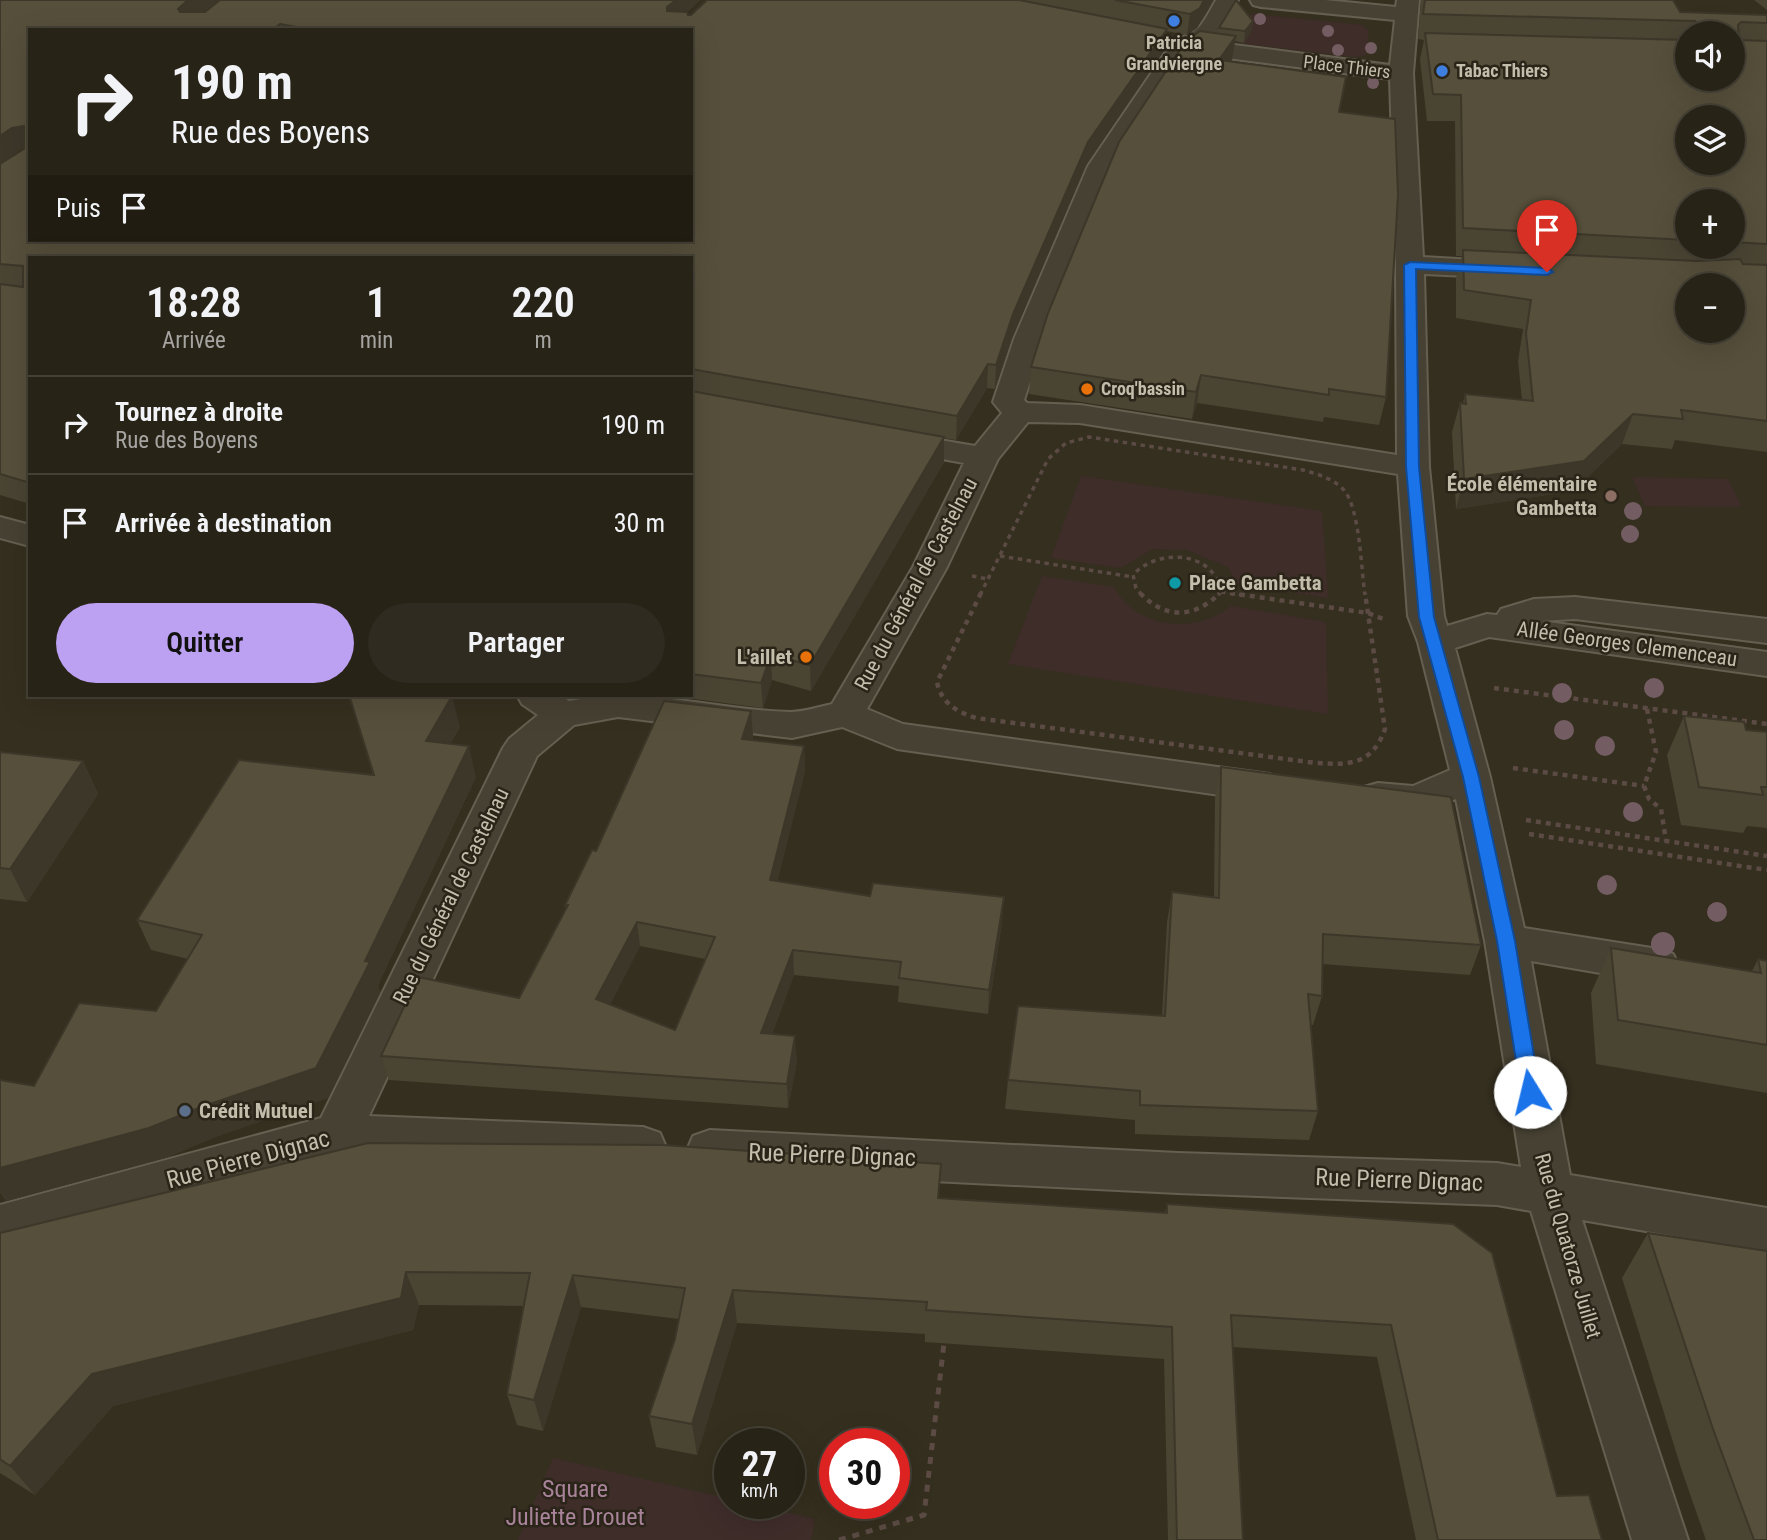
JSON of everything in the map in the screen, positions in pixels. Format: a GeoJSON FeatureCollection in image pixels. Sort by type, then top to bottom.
{"type":"FeatureCollection","features":[{"type":"Feature","properties":{"kind":"street"},"geometry":{"type":"LineString","coordinates":[[1227,0],[1208,34],[1174,44],[1173,58],[1101,166],[1029,339],[1008,402],[1019,412],[1080,414],[1413,467]]}},
{"type":"Feature","properties":{"kind":"street","name":"Place Thiers"},"geometry":{"type":"LineString","coordinates":[[1174,44],[1402,61],[1407,8],[1261,0]]}},
{"type":"Feature","properties":{"kind":"street"},"geometry":{"type":"LineString","coordinates":[[1402,61],[1429,50]]}},
{"type":"Feature","properties":{"kind":"street","name":"Rue du Quatorze Juillet"},"geometry":{"type":"LineString","coordinates":[[1402,61],[1410,265],[1413,467],[1426,617],[1436,642],[1471,777],[1506,941],[1550,1194],[1660,1540]]}},
{"type":"Feature","properties":{"kind":"street"},"geometry":{"type":"LineString","coordinates":[[1410,265],[1534,271]]}},
{"type":"Feature","properties":{"kind":"street","name":"Rue du Général de Castelnau"},"geometry":{"type":"LineString","coordinates":[[337,1134],[522,748],[549,705],[618,704],[792,726],[845,714],[930,567],[983,457],[1019,412]]}},
{"type":"Feature","properties":{"kind":"street"},"geometry":{"type":"LineString","coordinates":[[864,435],[983,457]]}},
{"type":"Feature","properties":{"kind":"street"},"geometry":{"type":"LineString","coordinates":[[0,527],[28,535]]}},
{"type":"Feature","properties":{"kind":"street","name":"Allée Georges Clemenceau"},"geometry":{"type":"LineString","coordinates":[[1436,642],[1534,610],[1575,608],[1767,631]]}},
{"type":"Feature","properties":{"kind":"street","name":"Allée Georges Clemenceau"},"geometry":{"type":"LineString","coordinates":[[1487,625],[1767,664]]}},
{"type":"Feature","properties":{"kind":"street"},"geometry":{"type":"LineString","coordinates":[[845,714],[897,736],[1256,787],[1310,791]]}},
{"type":"Feature","properties":{"kind":"street"},"geometry":{"type":"LineString","coordinates":[[1350,794],[1416,800],[1471,777]]}},
{"type":"Feature","properties":{"kind":"street"},"geometry":{"type":"LineString","coordinates":[[1506,941],[1698,972]]}},
{"type":"Feature","properties":{"kind":"street","name":"Rue Pierre Dignac"},"geometry":{"type":"LineString","coordinates":[[0,1227],[337,1134],[1497,1184],[1767,1230]]}},
{"type":"Feature","properties":{"kind":"path"},"geometry":{"type":"LineString","coordinates":[[1077,438],[1107,438],[1303,470],[1342,485],[1352,504],[1368,613],[1385,729],[1375,753],[1348,763],[1316,763],[976,718],[958,712],[937,690],[937,682],[1048,459],[1057,448],[1077,438]]}},
{"type":"Feature","properties":{"kind":"path"},"geometry":{"type":"LineString","coordinates":[[1000,556],[1133,577]]}},
{"type":"Feature","properties":{"kind":"path"},"geometry":{"type":"LineString","coordinates":[[1183,557],[1196,561],[1216,574],[1221,592],[1207,607],[1178,612],[1163,610],[1140,596],[1134,587],[1133,577],[1145,563],[1156,558],[1183,557]]}},
{"type":"Feature","properties":{"kind":"path"},"geometry":{"type":"LineString","coordinates":[[1221,592],[1368,613],[1436,642]]}},
{"type":"Feature","properties":{"kind":"path"},"geometry":{"type":"LineString","coordinates":[[1491,688],[1767,724]]}},
{"type":"Feature","properties":{"kind":"path"},"geometry":{"type":"LineString","coordinates":[[1647,709],[1656,752],[1644,786],[1649,799],[1661,809],[1666,841]]}},
{"type":"Feature","properties":{"kind":"path"},"geometry":{"type":"LineString","coordinates":[[1509,768],[1644,786]]}},
{"type":"Feature","properties":{"kind":"path"},"geometry":{"type":"LineString","coordinates":[[1517,818],[1767,856]]}},
{"type":"Feature","properties":{"kind":"path"},"geometry":{"type":"LineString","coordinates":[[1520,833],[1767,870]]}},
{"type":"Feature","properties":{"kind":"path"},"geometry":{"type":"LineString","coordinates":[[839,1540],[924,1515],[944,1343]]}},
{"type":"Feature","properties":{"kind":"green space"},"geometry":{"type":"Polygon","coordinates":[[[1253,14],[1362,25],[1369,31],[1366,55],[1355,57],[1239,43],[1228,37],[1242,18],[1253,14]]]}},
{"type":"Feature","properties":{"kind":"green space"},"geometry":{"type":"Polygon","coordinates":[[[1081,476],[1322,511],[1328,598],[1237,584],[1228,567],[1187,550],[1153,549],[1120,568],[1051,558],[1081,476]]]}},
{"type":"Feature","properties":{"kind":"green space"},"geometry":{"type":"Polygon","coordinates":[[[1632,477],[1728,479],[1742,507],[1645,506],[1632,477]]]}},
{"type":"Feature","properties":{"kind":"green space"},"geometry":{"type":"Polygon","coordinates":[[[1042,576],[1114,587],[1124,601],[1137,612],[1168,623],[1201,621],[1231,606],[1326,622],[1328,714],[1008,664],[1042,576]]]}},
{"type":"Feature","properties":{"kind":"green space","name":"Square Juliette Drouet"},"geometry":{"type":"Polygon","coordinates":[[[553,1458],[714,1495],[714,1519],[805,1519],[805,1517],[815,1519],[811,1540],[518,1540],[553,1458]]]}},
{"type":"Feature","properties":{"kind":"building"},"geometry":{"type":"Polygon","coordinates":[[[0,0],[188,0],[178,9],[180,12],[205,12],[220,0],[676,0],[667,7],[667,11],[687,12],[691,15],[707,0],[1019,0],[1167,29],[1088,142],[1013,314],[996,365],[988,364],[957,416],[693,369],[693,256],[28,256],[28,482],[0,474],[0,284],[23,287],[23,266],[0,264],[0,164],[24,149],[24,126],[12,128],[0,136],[0,0]]]}},
{"type":"Feature","properties":{"kind":"building"},"geometry":{"type":"Polygon","coordinates":[[[1115,0],[1204,0],[1200,8],[1190,14],[1115,0]]]}},
{"type":"Feature","properties":{"kind":"building"},"geometry":{"type":"Polygon","coordinates":[[[1236,0],[1253,21],[1245,31],[1219,28],[1236,0]]]}},
{"type":"Feature","properties":{"kind":"building"},"geometry":{"type":"Polygon","coordinates":[[[1425,0],[1673,0],[1680,12],[1767,15],[1767,23],[1423,14],[1425,0]]]}},
{"type":"Feature","properties":{"kind":"building"},"geometry":{"type":"Polygon","coordinates":[[[1200,31],[1236,36],[1219,60],[1346,77],[1339,112],[1395,119],[1398,195],[1386,397],[1329,389],[1329,395],[1201,375],[1196,392],[1031,367],[1048,313],[1119,142],[1186,41],[1200,31]]]}},
{"type":"Feature","properties":{"kind":"building"},"geometry":{"type":"Polygon","coordinates":[[[1425,33],[1675,40],[1675,91],[1745,91],[1745,40],[1767,41],[1767,244],[1745,243],[1745,189],[1675,189],[1675,239],[1463,228],[1461,95],[1433,94],[1425,33]]]}},
{"type":"Feature","properties":{"kind":"building"},"geometry":{"type":"Polygon","coordinates":[[[1463,250],[1697,261],[1740,259],[1743,264],[1767,265],[1767,421],[1681,410],[1683,419],[1633,414],[1584,461],[1464,479],[1460,403],[1466,404],[1465,394],[1533,401],[1526,333],[1531,300],[1464,290],[1463,250]]]}},
{"type":"Feature","properties":{"kind":"building"},"geometry":{"type":"Polygon","coordinates":[[[693,391],[944,437],[810,665],[771,655],[761,683],[693,674],[693,391]]]}},
{"type":"Feature","properties":{"kind":"building"},"geometry":{"type":"Polygon","coordinates":[[[350,697],[451,697],[426,741],[469,746],[365,961],[370,962],[316,1068],[201,1107],[149,1128],[0,1168],[0,1080],[34,1086],[79,1003],[156,1011],[202,935],[137,920],[239,760],[374,775],[350,697]]]}},
{"type":"Feature","properties":{"kind":"building"},"geometry":{"type":"Polygon","coordinates":[[[664,701],[751,711],[742,739],[804,746],[770,880],[870,896],[873,883],[1004,897],[989,990],[899,978],[901,962],[793,950],[761,1033],[795,1036],[787,1084],[381,1056],[418,977],[519,998],[568,905],[565,905],[592,850],[596,851],[664,701]],[[637,922],[596,999],[675,1030],[715,937],[637,922]]]}},
{"type":"Feature","properties":{"kind":"building"},"geometry":{"type":"Polygon","coordinates":[[[1684,716],[1744,722],[1746,730],[1767,732],[1767,787],[1761,787],[1763,795],[1699,787],[1684,716]]]}},
{"type":"Feature","properties":{"kind":"building"},"geometry":{"type":"Polygon","coordinates":[[[0,752],[83,761],[10,869],[0,868],[0,752]]]}},
{"type":"Feature","properties":{"kind":"building"},"geometry":{"type":"Polygon","coordinates":[[[1221,767],[1451,797],[1481,945],[1323,934],[1322,996],[1308,994],[1318,1111],[1140,1105],[1140,1091],[1008,1080],[1018,1006],[1165,1016],[1172,892],[1219,898],[1221,767]]]}},
{"type":"Feature","properties":{"kind":"building"},"geometry":{"type":"Polygon","coordinates":[[[1611,948],[1761,973],[1758,959],[1767,961],[1767,1045],[1618,1020],[1611,948]]]}},
{"type":"Feature","properties":{"kind":"building"},"geometry":{"type":"Polygon","coordinates":[[[368,1143],[663,1145],[941,1164],[938,1198],[1167,1213],[1167,1204],[1453,1224],[1492,1253],[1557,1496],[1589,1495],[1602,1540],[1438,1540],[1391,1325],[1231,1315],[1243,1540],[1177,1540],[1172,1327],[926,1310],[927,1302],[733,1290],[692,1424],[649,1416],[675,1339],[685,1288],[573,1275],[534,1400],[507,1394],[530,1273],[406,1272],[401,1298],[92,1374],[10,1466],[0,1459],[0,1233],[368,1143]]]}},
{"type":"Feature","properties":{"kind":"building"},"geometry":{"type":"Polygon","coordinates":[[[1648,1233],[1767,1251],[1767,1540],[1754,1540],[1713,1429],[1648,1233]]]}},
{"type":"Feature","properties":{"kind":"place","name":"Patricia Grandviergne"},"geometry":{"type":"Point","coordinates":[1174,21]}},
{"type":"Feature","properties":{"kind":"place","name":"Tabac Thiers"},"geometry":{"type":"Point","coordinates":[1442,71]}},
{"type":"Feature","properties":{"kind":"place","name":"Croq'bassin"},"geometry":{"type":"Point","coordinates":[1087,389]}},
{"type":"Feature","properties":{"kind":"place","name":"École élémentaire Gambetta"},"geometry":{"type":"Point","coordinates":[1611,496]}},
{"type":"Feature","properties":{"kind":"place","name":"Place Gambetta"},"geometry":{"type":"Point","coordinates":[1175,583]}},
{"type":"Feature","properties":{"kind":"place","name":"L'aillet"},"geometry":{"type":"Point","coordinates":[806,657]}},
{"type":"Feature","properties":{"kind":"place","name":"Crédit Mutuel"},"geometry":{"type":"Point","coordinates":[185,1111]}},
{"type":"Feature","properties":{"kind":"route"},"geometry":{"type":"LineString","coordinates":[[1530,1092],[1506,941],[1471,777],[1436,642],[1426,617],[1413,467],[1410,265],[1547,272]]}}]}
